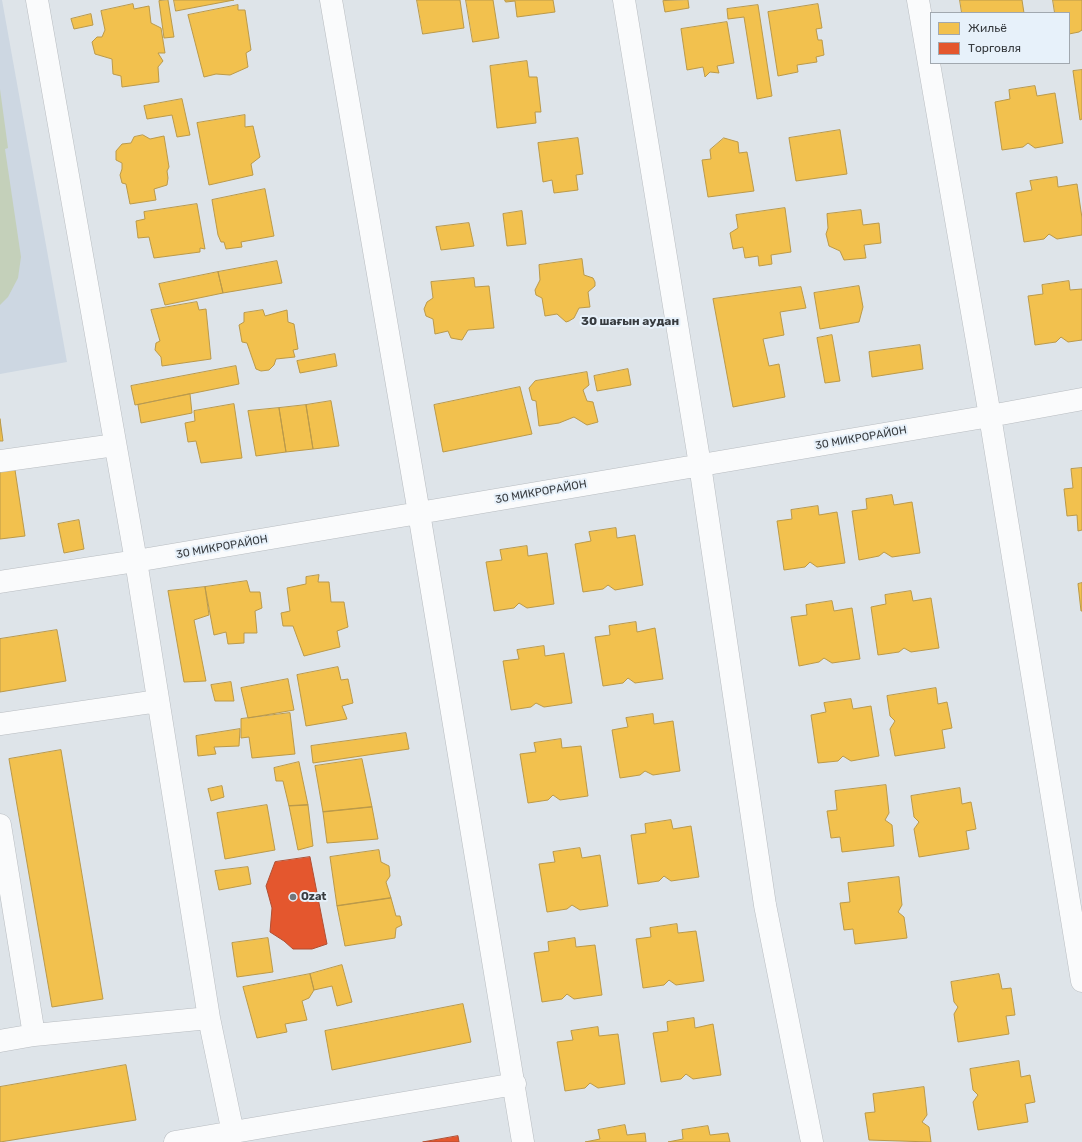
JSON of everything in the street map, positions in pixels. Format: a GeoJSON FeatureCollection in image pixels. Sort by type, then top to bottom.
{"type":"FeatureCollection","features":[{"type":"Feature","properties":{"kind":"street"},"geometry":{"type":"LineString","coordinates":[[37,0],[136,561],[209,1018],[233,1133]]}},
{"type":"Feature","properties":{"kind":"street"},"geometry":{"type":"LineString","coordinates":[[331,0],[419,513],[515,1084],[523,1142]]}},
{"type":"Feature","properties":{"kind":"street"},"geometry":{"type":"LineString","coordinates":[[624,0],[700,465],[765,905],[812,1142]]}},
{"type":"Feature","properties":{"kind":"street"},"geometry":{"type":"LineString","coordinates":[[918,0],[990,416],[1082,981]]}},
{"type":"Feature","properties":{"kind":"street","name":"30 МИКРОРАЙОН"},"geometry":{"type":"LineString","coordinates":[[0,582],[136,561],[990,416],[1082,399]]}},
{"type":"Feature","properties":{"kind":"street"},"geometry":{"type":"LineString","coordinates":[[0,461],[115,445]]}},
{"type":"Feature","properties":{"kind":"street"},"geometry":{"type":"LineString","coordinates":[[0,724],[158,701]]}},
{"type":"Feature","properties":{"kind":"street"},"geometry":{"type":"LineString","coordinates":[[0,825],[34,1035]]}},
{"type":"Feature","properties":{"kind":"street"},"geometry":{"type":"LineString","coordinates":[[0,1041],[34,1035],[209,1018]]}},
{"type":"Feature","properties":{"kind":"street"},"geometry":{"type":"LineString","coordinates":[[176,1142],[515,1084]]}},
{"type":"Feature","properties":{"kind":"shaded area"},"geometry":{"type":"Polygon","coordinates":[[[0,0],[2,0],[67,362],[0,374],[0,0]]]}},
{"type":"Feature","properties":{"kind":"green space"},"geometry":{"type":"Polygon","coordinates":[[[0,89],[8,148],[5,149],[21,257],[18,278],[8,297],[0,305],[0,89]]]}},
{"type":"Feature","properties":{"kind":"building: Жильё"},"geometry":{"type":"Polygon","coordinates":[[[168,0],[174,37],[164,38],[159,1],[168,0]]]}},
{"type":"Feature","properties":{"kind":"building: Жильё"},"geometry":{"type":"Polygon","coordinates":[[[174,0],[234,0],[176,11],[174,0]]]}},
{"type":"Feature","properties":{"kind":"building: Жильё"},"geometry":{"type":"Polygon","coordinates":[[[417,0],[460,0],[464,28],[423,34],[417,0]]]}},
{"type":"Feature","properties":{"kind":"building: Жильё"},"geometry":{"type":"Polygon","coordinates":[[[466,0],[493,0],[499,38],[473,42],[466,0]]]}},
{"type":"Feature","properties":{"kind":"building: Жильё"},"geometry":{"type":"Polygon","coordinates":[[[505,0],[553,0],[555,12],[517,17],[515,1],[506,2],[505,0]]]}},
{"type":"Feature","properties":{"kind":"building: Жильё"},"geometry":{"type":"Polygon","coordinates":[[[688,0],[689,8],[665,12],[663,1],[688,0]]]}},
{"type":"Feature","properties":{"kind":"building: Жильё"},"geometry":{"type":"Polygon","coordinates":[[[960,0],[1022,0],[1024,12],[962,12],[960,0]]]}},
{"type":"Feature","properties":{"kind":"building: Жильё"},"geometry":{"type":"Polygon","coordinates":[[[1053,0],[1082,0],[1082,30],[1070,34],[1070,12],[1055,12],[1053,0]]]}},
{"type":"Feature","properties":{"kind":"building: Жильё"},"geometry":{"type":"Polygon","coordinates":[[[133,4],[134,9],[149,6],[151,23],[161,28],[165,53],[158,53],[163,61],[158,67],[159,82],[122,87],[121,76],[113,74],[112,59],[95,54],[92,42],[97,37],[102,37],[105,30],[101,11],[133,4]]]}},
{"type":"Feature","properties":{"kind":"building: Жильё"},"geometry":{"type":"Polygon","coordinates":[[[818,4],[822,28],[816,29],[818,40],[822,40],[824,55],[816,57],[817,62],[797,65],[798,72],[778,76],[768,12],[818,4]]]}},
{"type":"Feature","properties":{"kind":"building: Жильё"},"geometry":{"type":"Polygon","coordinates":[[[238,5],[238,10],[245,10],[251,50],[246,53],[248,67],[230,75],[216,74],[204,77],[188,15],[238,5]]]}},
{"type":"Feature","properties":{"kind":"building: Жильё"},"geometry":{"type":"Polygon","coordinates":[[[758,5],[772,96],[757,99],[744,17],[728,19],[727,9],[758,5]]]}},
{"type":"Feature","properties":{"kind":"building: Жильё"},"geometry":{"type":"Polygon","coordinates":[[[91,14],[93,25],[74,29],[71,19],[91,14]]]}},
{"type":"Feature","properties":{"kind":"building: Жильё"},"geometry":{"type":"Polygon","coordinates":[[[727,22],[734,63],[717,66],[719,73],[710,72],[705,77],[703,67],[687,70],[681,29],[727,22]]]}},
{"type":"Feature","properties":{"kind":"building: Жильё"},"geometry":{"type":"Polygon","coordinates":[[[527,61],[529,77],[537,77],[541,112],[535,112],[536,123],[497,128],[490,66],[527,61]]]}},
{"type":"Feature","properties":{"kind":"building: Жильё"},"geometry":{"type":"Polygon","coordinates":[[[1082,70],[1082,119],[1080,120],[1073,71],[1082,70]]]}},
{"type":"Feature","properties":{"kind":"building: Жильё"},"geometry":{"type":"Polygon","coordinates":[[[1035,86],[1037,96],[1055,93],[1063,143],[1035,148],[1028,143],[1023,147],[1002,150],[995,102],[1010,99],[1009,90],[1035,86]]]}},
{"type":"Feature","properties":{"kind":"building: Жильё"},"geometry":{"type":"Polygon","coordinates":[[[182,99],[190,135],[177,137],[172,115],[147,119],[144,106],[182,99]]]}},
{"type":"Feature","properties":{"kind":"building: Жильё"},"geometry":{"type":"Polygon","coordinates":[[[245,115],[245,127],[253,126],[260,157],[251,164],[253,175],[209,185],[197,123],[245,115]]]}},
{"type":"Feature","properties":{"kind":"building: Жильё"},"geometry":{"type":"Polygon","coordinates":[[[840,130],[847,174],[796,181],[789,138],[840,130]]]}},
{"type":"Feature","properties":{"kind":"building: Жильё"},"geometry":{"type":"Polygon","coordinates":[[[143,135],[150,139],[164,136],[169,167],[167,171],[167,185],[154,189],[156,200],[130,204],[126,184],[122,183],[120,175],[122,163],[116,160],[116,151],[122,144],[131,143],[134,137],[143,135]]]}},
{"type":"Feature","properties":{"kind":"building: Жильё"},"geometry":{"type":"Polygon","coordinates":[[[578,138],[583,174],[576,175],[578,190],[554,193],[552,180],[543,182],[538,143],[578,138]]]}},
{"type":"Feature","properties":{"kind":"building: Жильё"},"geometry":{"type":"Polygon","coordinates":[[[724,138],[738,142],[739,153],[747,152],[754,191],[708,197],[702,160],[711,159],[710,150],[724,138]]]}},
{"type":"Feature","properties":{"kind":"building: Жильё"},"geometry":{"type":"Polygon","coordinates":[[[1057,177],[1058,187],[1077,184],[1082,218],[1082,235],[1057,239],[1049,234],[1044,239],[1024,242],[1016,193],[1032,190],[1030,181],[1057,177]]]}},
{"type":"Feature","properties":{"kind":"building: Жильё"},"geometry":{"type":"Polygon","coordinates":[[[265,189],[274,236],[241,242],[242,247],[226,249],[224,242],[221,242],[218,235],[212,200],[265,189]]]}},
{"type":"Feature","properties":{"kind":"building: Жильё"},"geometry":{"type":"Polygon","coordinates":[[[197,204],[205,249],[200,248],[200,252],[154,258],[149,237],[138,238],[136,221],[145,219],[144,212],[197,204]]]}},
{"type":"Feature","properties":{"kind":"building: Жильё"},"geometry":{"type":"Polygon","coordinates":[[[785,208],[791,252],[771,255],[772,264],[759,266],[758,256],[745,258],[743,247],[733,249],[730,233],[738,228],[736,215],[785,208]]]}},
{"type":"Feature","properties":{"kind":"building: Жильё"},"geometry":{"type":"Polygon","coordinates":[[[861,210],[863,225],[879,223],[881,243],[864,245],[866,258],[844,260],[840,251],[829,246],[826,234],[828,228],[827,214],[861,210]]]}},
{"type":"Feature","properties":{"kind":"building: Жильё"},"geometry":{"type":"Polygon","coordinates":[[[522,211],[526,244],[507,246],[503,214],[522,211]]]}},
{"type":"Feature","properties":{"kind":"building: Жильё"},"geometry":{"type":"Polygon","coordinates":[[[469,223],[474,246],[441,250],[436,227],[469,223]]]}},
{"type":"Feature","properties":{"kind":"building: Жильё"},"geometry":{"type":"Polygon","coordinates":[[[582,259],[584,275],[593,278],[595,282],[595,286],[588,292],[590,307],[579,308],[574,318],[566,322],[557,314],[545,316],[542,298],[536,295],[535,290],[540,280],[539,265],[582,259]]]}},
{"type":"Feature","properties":{"kind":"building: Жильё"},"geometry":{"type":"Polygon","coordinates":[[[277,261],[282,283],[223,293],[218,272],[277,261]]]}},
{"type":"Feature","properties":{"kind":"building: Жильё"},"geometry":{"type":"Polygon","coordinates":[[[218,272],[223,293],[165,305],[159,284],[218,272]]]}},
{"type":"Feature","properties":{"kind":"building: Жильё"},"geometry":{"type":"Polygon","coordinates":[[[474,278],[475,287],[489,286],[494,328],[468,330],[462,340],[451,338],[448,331],[435,334],[433,319],[426,316],[424,309],[427,302],[433,298],[431,282],[474,278]]]}},
{"type":"Feature","properties":{"kind":"building: Жильё"},"geometry":{"type":"Polygon","coordinates":[[[1069,281],[1070,290],[1082,289],[1082,340],[1068,342],[1061,337],[1056,342],[1035,345],[1028,296],[1043,294],[1042,285],[1069,281]]]}},
{"type":"Feature","properties":{"kind":"building: Жильё"},"geometry":{"type":"Polygon","coordinates":[[[859,286],[863,307],[859,322],[820,329],[814,293],[859,286]]]}},
{"type":"Feature","properties":{"kind":"building: Жильё"},"geometry":{"type":"Polygon","coordinates":[[[801,287],[806,308],[780,312],[784,335],[763,339],[769,366],[779,364],[785,397],[733,407],[713,299],[801,287]]]}},
{"type":"Feature","properties":{"kind":"building: Жильё"},"geometry":{"type":"Polygon","coordinates":[[[197,302],[199,310],[206,309],[211,359],[162,366],[161,357],[155,350],[156,343],[160,341],[151,310],[197,302]]]}},
{"type":"Feature","properties":{"kind":"building: Жильё"},"geometry":{"type":"Polygon","coordinates":[[[263,310],[265,316],[287,310],[288,322],[294,324],[298,349],[293,350],[295,357],[276,359],[274,365],[269,370],[261,371],[256,369],[247,343],[242,342],[239,325],[244,322],[244,313],[263,310]]]}},
{"type":"Feature","properties":{"kind":"building: Жильё"},"geometry":{"type":"Polygon","coordinates":[[[832,335],[840,381],[825,383],[817,338],[832,335]]]}},
{"type":"Feature","properties":{"kind":"building: Жильё"},"geometry":{"type":"Polygon","coordinates":[[[920,345],[923,369],[872,377],[869,352],[920,345]]]}},
{"type":"Feature","properties":{"kind":"building: Жильё"},"geometry":{"type":"Polygon","coordinates":[[[335,354],[337,366],[300,373],[297,361],[335,354]]]}},
{"type":"Feature","properties":{"kind":"building: Жильё"},"geometry":{"type":"Polygon","coordinates":[[[236,366],[239,384],[135,405],[131,386],[236,366]]]}},
{"type":"Feature","properties":{"kind":"building: Жильё"},"geometry":{"type":"Polygon","coordinates":[[[628,369],[631,385],[597,391],[594,376],[628,369]]]}},
{"type":"Feature","properties":{"kind":"building: Жильё"},"geometry":{"type":"Polygon","coordinates":[[[587,372],[589,385],[583,390],[587,401],[593,402],[598,422],[587,425],[574,417],[559,423],[539,426],[536,401],[532,400],[529,388],[535,381],[587,372]]]}},
{"type":"Feature","properties":{"kind":"building: Жильё"},"geometry":{"type":"Polygon","coordinates":[[[520,387],[532,434],[443,452],[434,405],[520,387]]]}},
{"type":"Feature","properties":{"kind":"building: Жильё"},"geometry":{"type":"Polygon","coordinates":[[[190,394],[192,413],[141,423],[138,405],[190,394]]]}},
{"type":"Feature","properties":{"kind":"building: Жильё"},"geometry":{"type":"Polygon","coordinates":[[[331,401],[339,446],[313,449],[306,405],[331,401]]]}},
{"type":"Feature","properties":{"kind":"building: Жильё"},"geometry":{"type":"Polygon","coordinates":[[[234,404],[242,458],[201,463],[196,441],[188,442],[185,423],[195,421],[194,411],[234,404]]]}},
{"type":"Feature","properties":{"kind":"building: Жильё"},"geometry":{"type":"Polygon","coordinates":[[[306,405],[313,449],[286,452],[279,408],[306,405]]]}},
{"type":"Feature","properties":{"kind":"building: Жильё"},"geometry":{"type":"Polygon","coordinates":[[[279,408],[286,452],[256,456],[248,411],[279,408]]]}},
{"type":"Feature","properties":{"kind":"building: Жильё"},"geometry":{"type":"Polygon","coordinates":[[[0,419],[3,441],[0,441],[0,419]]]}},
{"type":"Feature","properties":{"kind":"building: Жильё"},"geometry":{"type":"Polygon","coordinates":[[[1082,468],[1082,530],[1078,531],[1077,515],[1067,516],[1064,489],[1073,488],[1071,469],[1082,468]]]}},
{"type":"Feature","properties":{"kind":"building: Жильё"},"geometry":{"type":"Polygon","coordinates":[[[15,470],[25,536],[0,539],[0,472],[15,470]]]}},
{"type":"Feature","properties":{"kind":"building: Жильё"},"geometry":{"type":"Polygon","coordinates":[[[892,495],[894,505],[912,502],[920,553],[892,557],[884,552],[879,556],[859,560],[852,511],[867,509],[866,499],[892,495]]]}},
{"type":"Feature","properties":{"kind":"building: Жильё"},"geometry":{"type":"Polygon","coordinates":[[[818,506],[819,515],[837,512],[845,563],[817,567],[810,562],[805,567],[784,570],[777,521],[792,519],[791,510],[818,506]]]}},
{"type":"Feature","properties":{"kind":"building: Жильё"},"geometry":{"type":"Polygon","coordinates":[[[79,520],[84,549],[64,553],[58,524],[79,520]]]}},
{"type":"Feature","properties":{"kind":"building: Жильё"},"geometry":{"type":"Polygon","coordinates":[[[616,528],[617,538],[635,535],[643,585],[615,590],[608,585],[603,589],[583,592],[575,544],[591,541],[589,532],[616,528]]]}},
{"type":"Feature","properties":{"kind":"building: Жильё"},"geometry":{"type":"Polygon","coordinates":[[[527,546],[528,556],[547,553],[554,604],[527,608],[519,603],[514,608],[494,611],[486,562],[502,560],[500,550],[527,546]]]}},
{"type":"Feature","properties":{"kind":"building: Жильё"},"geometry":{"type":"Polygon","coordinates":[[[319,575],[318,582],[329,582],[331,602],[344,602],[348,627],[337,631],[340,647],[304,656],[293,626],[283,626],[281,613],[290,611],[287,588],[306,584],[306,577],[319,575]]]}},
{"type":"Feature","properties":{"kind":"building: Жильё"},"geometry":{"type":"Polygon","coordinates":[[[247,581],[250,592],[260,592],[262,608],[255,611],[257,633],[244,633],[244,643],[228,644],[226,632],[214,635],[205,587],[247,581]]]}},
{"type":"Feature","properties":{"kind":"building: Жильё"},"geometry":{"type":"Polygon","coordinates":[[[1082,583],[1082,611],[1081,611],[1078,584],[1082,583]]]}},
{"type":"Feature","properties":{"kind":"building: Жильё"},"geometry":{"type":"Polygon","coordinates":[[[205,587],[209,615],[194,620],[206,681],[184,682],[168,591],[205,587]]]}},
{"type":"Feature","properties":{"kind":"building: Жильё"},"geometry":{"type":"Polygon","coordinates":[[[911,591],[913,601],[931,598],[939,648],[911,652],[904,648],[899,652],[878,655],[871,607],[886,604],[885,595],[911,591]]]}},
{"type":"Feature","properties":{"kind":"building: Жильё"},"geometry":{"type":"Polygon","coordinates":[[[832,601],[834,611],[852,608],[860,659],[832,663],[824,658],[819,662],[799,666],[791,617],[807,615],[806,605],[832,601]]]}},
{"type":"Feature","properties":{"kind":"building: Жильё"},"geometry":{"type":"Polygon","coordinates":[[[636,622],[637,632],[655,628],[663,679],[635,683],[628,678],[623,683],[603,686],[595,637],[610,635],[609,626],[636,622]]]}},
{"type":"Feature","properties":{"kind":"building: Жильё"},"geometry":{"type":"Polygon","coordinates":[[[57,630],[66,681],[0,692],[0,639],[57,630]]]}},
{"type":"Feature","properties":{"kind":"building: Жильё"},"geometry":{"type":"Polygon","coordinates":[[[544,646],[545,656],[564,653],[572,703],[544,707],[536,703],[531,707],[511,710],[503,661],[519,659],[517,650],[544,646]]]}},
{"type":"Feature","properties":{"kind":"building: Жильё"},"geometry":{"type":"Polygon","coordinates":[[[338,667],[341,680],[348,679],[353,703],[342,706],[347,719],[306,726],[297,675],[338,667]]]}},
{"type":"Feature","properties":{"kind":"building: Жильё"},"geometry":{"type":"Polygon","coordinates":[[[288,679],[294,710],[248,718],[241,688],[288,679]]]}},
{"type":"Feature","properties":{"kind":"building: Жильё"},"geometry":{"type":"Polygon","coordinates":[[[231,682],[234,701],[215,701],[211,685],[231,682]]]}},
{"type":"Feature","properties":{"kind":"building: Жильё"},"geometry":{"type":"Polygon","coordinates":[[[936,688],[938,704],[947,702],[952,728],[942,730],[945,748],[895,756],[890,729],[895,721],[890,716],[887,696],[936,688]]]}},
{"type":"Feature","properties":{"kind":"building: Жильё"},"geometry":{"type":"Polygon","coordinates":[[[851,699],[853,709],[871,706],[879,756],[851,761],[843,756],[838,761],[818,763],[811,715],[826,712],[824,703],[851,699]]]}},
{"type":"Feature","properties":{"kind":"building: Жильё"},"geometry":{"type":"Polygon","coordinates":[[[290,713],[295,754],[252,758],[249,737],[241,738],[241,719],[290,713]]]}},
{"type":"Feature","properties":{"kind":"building: Жильё"},"geometry":{"type":"Polygon","coordinates":[[[653,714],[654,724],[673,721],[680,771],[653,775],[645,771],[640,775],[620,778],[612,730],[628,727],[626,718],[653,714]]]}},
{"type":"Feature","properties":{"kind":"building: Жильё"},"geometry":{"type":"Polygon","coordinates":[[[240,729],[239,746],[214,747],[216,754],[198,756],[196,736],[240,729]]]}},
{"type":"Feature","properties":{"kind":"building: Жильё"},"geometry":{"type":"Polygon","coordinates":[[[406,733],[409,749],[313,763],[311,746],[406,733]]]}},
{"type":"Feature","properties":{"kind":"building: Жильё"},"geometry":{"type":"Polygon","coordinates":[[[561,739],[562,748],[581,746],[588,796],[560,800],[553,795],[548,800],[528,803],[520,754],[536,752],[534,743],[561,739]]]}},
{"type":"Feature","properties":{"kind":"building: Жильё"},"geometry":{"type":"Polygon","coordinates":[[[61,750],[103,999],[52,1007],[9,759],[61,750]]]}},
{"type":"Feature","properties":{"kind":"building: Жильё"},"geometry":{"type":"Polygon","coordinates":[[[362,759],[372,807],[323,812],[315,766],[362,759]]]}},
{"type":"Feature","properties":{"kind":"building: Жильё"},"geometry":{"type":"Polygon","coordinates":[[[299,762],[308,805],[289,806],[283,781],[276,781],[274,768],[299,762]]]}},
{"type":"Feature","properties":{"kind":"building: Жильё"},"geometry":{"type":"Polygon","coordinates":[[[886,785],[889,813],[885,820],[892,825],[894,846],[842,852],[840,837],[831,838],[827,811],[837,810],[835,791],[886,785]]]}},
{"type":"Feature","properties":{"kind":"building: Жильё"},"geometry":{"type":"Polygon","coordinates":[[[222,786],[224,797],[211,801],[208,789],[222,786]]]}},
{"type":"Feature","properties":{"kind":"building: Жильё"},"geometry":{"type":"Polygon","coordinates":[[[960,788],[962,804],[971,802],[976,829],[966,831],[969,849],[919,857],[914,829],[919,822],[914,817],[911,796],[960,788]]]}},
{"type":"Feature","properties":{"kind":"building: Жильё"},"geometry":{"type":"Polygon","coordinates":[[[267,805],[275,850],[225,859],[217,813],[267,805]]]}},
{"type":"Feature","properties":{"kind":"building: Жильё"},"geometry":{"type":"Polygon","coordinates":[[[308,805],[313,846],[298,850],[289,806],[308,805]]]}},
{"type":"Feature","properties":{"kind":"building: Жильё"},"geometry":{"type":"Polygon","coordinates":[[[372,807],[378,839],[327,843],[323,812],[372,807]]]}},
{"type":"Feature","properties":{"kind":"building: Жильё"},"geometry":{"type":"Polygon","coordinates":[[[671,820],[673,829],[691,826],[699,877],[671,881],[664,876],[659,881],[638,884],[631,835],[646,833],[645,824],[671,820]]]}},
{"type":"Feature","properties":{"kind":"building: Жильё"},"geometry":{"type":"Polygon","coordinates":[[[580,848],[582,858],[600,855],[608,906],[580,910],[572,905],[567,909],[547,912],[539,864],[555,862],[553,852],[580,848]]]}},
{"type":"Feature","properties":{"kind":"building: Жильё"},"geometry":{"type":"Polygon","coordinates":[[[379,850],[381,862],[389,866],[390,876],[386,882],[391,898],[337,906],[330,857],[379,850]]]}},
{"type":"Feature","properties":{"kind":"building: Жильё"},"geometry":{"type":"Polygon","coordinates":[[[248,867],[251,884],[219,890],[215,871],[248,867]]]}},
{"type":"Feature","properties":{"kind":"building: Жильё"},"geometry":{"type":"Polygon","coordinates":[[[899,877],[902,905],[898,912],[904,917],[907,938],[855,944],[853,929],[844,930],[840,903],[850,902],[848,883],[899,877]]]}},
{"type":"Feature","properties":{"kind":"building: Жильё"},"geometry":{"type":"Polygon","coordinates":[[[391,898],[396,916],[400,916],[402,925],[396,928],[395,938],[345,946],[337,906],[391,898]]]}},
{"type":"Feature","properties":{"kind":"building: Жильё"},"geometry":{"type":"Polygon","coordinates":[[[677,924],[678,933],[696,931],[704,981],[676,985],[669,980],[664,985],[643,988],[636,939],[651,937],[650,928],[677,924]]]}},
{"type":"Feature","properties":{"kind":"building: Жильё"},"geometry":{"type":"Polygon","coordinates":[[[268,938],[273,972],[237,977],[232,943],[268,938]]]}},
{"type":"Feature","properties":{"kind":"building: Жильё"},"geometry":{"type":"Polygon","coordinates":[[[575,938],[576,947],[595,945],[602,995],[574,999],[567,994],[562,999],[542,1002],[534,953],[549,951],[548,942],[575,938]]]}},
{"type":"Feature","properties":{"kind":"building: Жильё"},"geometry":{"type":"Polygon","coordinates":[[[342,965],[352,1002],[337,1006],[332,986],[314,990],[310,974],[342,965]]]}},
{"type":"Feature","properties":{"kind":"building: Жильё"},"geometry":{"type":"Polygon","coordinates":[[[310,974],[314,990],[309,998],[302,1001],[307,1020],[285,1024],[287,1032],[257,1038],[243,987],[310,974]]]}},
{"type":"Feature","properties":{"kind":"building: Жильё"},"geometry":{"type":"Polygon","coordinates":[[[999,974],[1002,989],[1011,988],[1015,1015],[1006,1016],[1009,1034],[958,1042],[954,1014],[958,1007],[954,1002],[951,982],[999,974]]]}},
{"type":"Feature","properties":{"kind":"building: Жильё"},"geometry":{"type":"Polygon","coordinates":[[[463,1004],[471,1042],[332,1070],[325,1031],[463,1004]]]}},
{"type":"Feature","properties":{"kind":"building: Жильё"},"geometry":{"type":"Polygon","coordinates":[[[694,1018],[695,1028],[713,1024],[721,1075],[693,1079],[686,1074],[681,1079],[661,1082],[653,1033],[668,1031],[667,1022],[694,1018]]]}},
{"type":"Feature","properties":{"kind":"building: Жильё"},"geometry":{"type":"Polygon","coordinates":[[[598,1027],[599,1036],[618,1034],[625,1084],[598,1088],[590,1083],[585,1088],[565,1091],[557,1042],[573,1040],[571,1031],[598,1027]]]}},
{"type":"Feature","properties":{"kind":"building: Жильё"},"geometry":{"type":"Polygon","coordinates":[[[1019,1061],[1021,1077],[1030,1075],[1035,1102],[1025,1104],[1028,1122],[978,1130],[973,1102],[978,1095],[973,1090],[970,1069],[1019,1061]]]}},
{"type":"Feature","properties":{"kind":"building: Жильё"},"geometry":{"type":"Polygon","coordinates":[[[126,1065],[136,1120],[0,1142],[0,1087],[126,1065]]]}},
{"type":"Feature","properties":{"kind":"building: Жильё"},"geometry":{"type":"Polygon","coordinates":[[[924,1087],[927,1115],[922,1122],[929,1127],[931,1142],[869,1140],[865,1113],[875,1112],[873,1094],[924,1087]]]}},
{"type":"Feature","properties":{"kind":"building: Жильё"},"geometry":{"type":"Polygon","coordinates":[[[625,1125],[627,1135],[645,1133],[646,1142],[585,1142],[600,1139],[598,1130],[625,1125]]]}},
{"type":"Feature","properties":{"kind":"building: Жильё"},"geometry":{"type":"Polygon","coordinates":[[[708,1126],[710,1135],[728,1133],[730,1142],[668,1142],[683,1139],[682,1130],[708,1126]]]}},
{"type":"Feature","properties":{"kind":"building: Торговля","name":"Ozat"},"geometry":{"type":"Polygon","coordinates":[[[310,857],[327,944],[312,949],[293,949],[270,932],[272,908],[266,886],[275,862],[310,857]]]}},
{"type":"Feature","properties":{"kind":"building: Торговля"},"geometry":{"type":"Polygon","coordinates":[[[458,1136],[459,1142],[423,1142],[458,1136]]]}},
{"type":"Feature","properties":{"kind":"place","name":"Ozat"},"geometry":{"type":"Point","coordinates":[293,897]}},
{"type":"Feature","properties":{"kind":"district","name":"30 шағын аудан"},"geometry":{"type":"Point","coordinates":[630,322]}}]}
